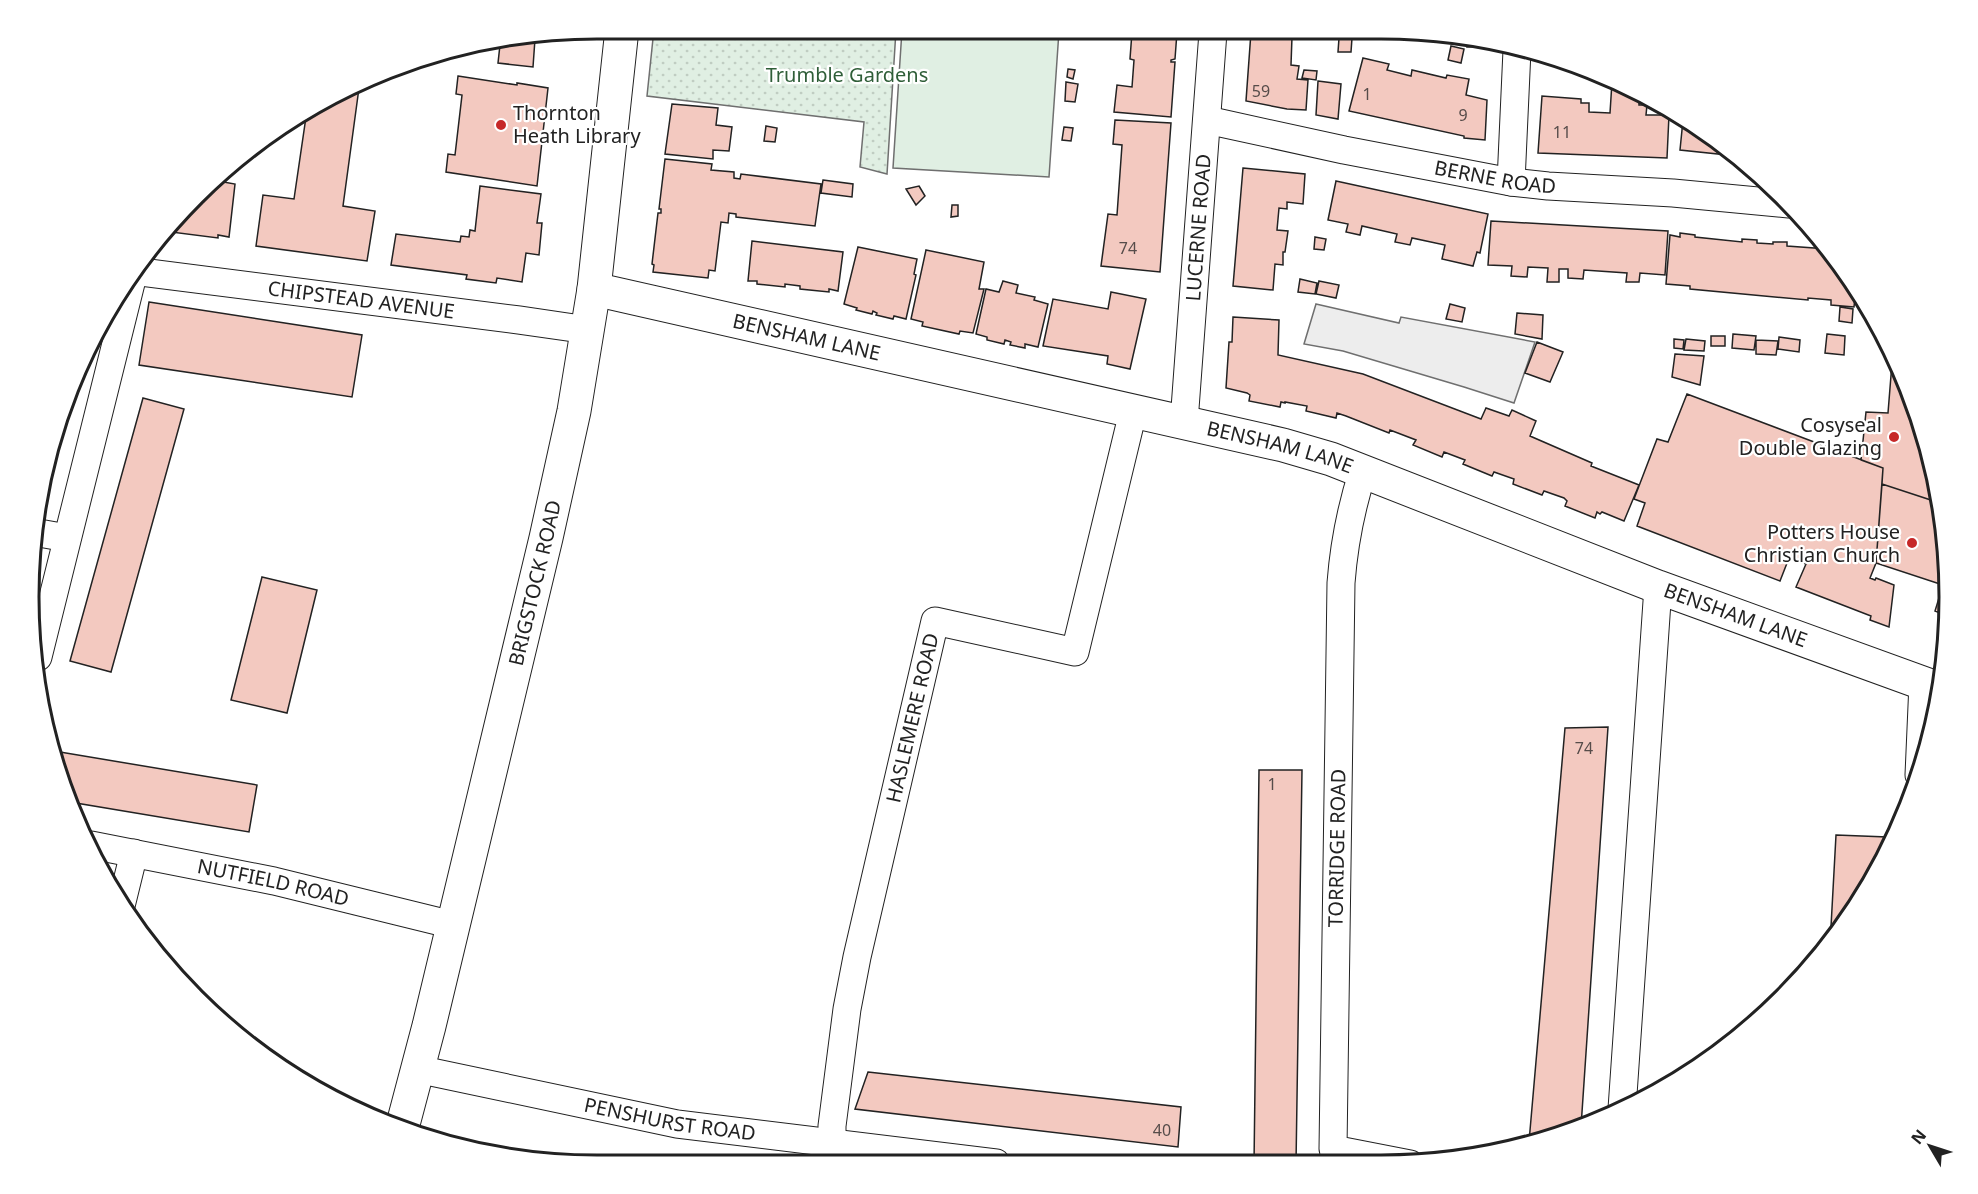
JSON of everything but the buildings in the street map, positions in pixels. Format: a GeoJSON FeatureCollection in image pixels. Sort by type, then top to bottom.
{"type":"FeatureCollection","features":[{"type":"Feature","properties":{"kind":"street","name":"BRIGSTOCK ROAD"},"geometry":{"type":"LineString","coordinates":[[404,1120],[546,538],[574,411],[594,289],[621,39]]}},
{"type":"Feature","properties":{"kind":"street","name":"LUCERNE ROAD"},"geometry":{"type":"LineString","coordinates":[[1184,422],[1213,39]]}},
{"type":"Feature","properties":{"kind":"street"},"geometry":{"type":"LineString","coordinates":[[1511,182],[1517,56]]}},
{"type":"Feature","properties":{"kind":"street","name":"BERNE ROAD"},"geometry":{"type":"LineString","coordinates":[[1207,120],[1511,182],[1777,203]]}},
{"type":"Feature","properties":{"kind":"street","name":"CHIPSTEAD AVENUE"},"geometry":{"type":"LineString","coordinates":[[143,272],[588,330]]}},
{"type":"Feature","properties":{"kind":"street","name":"BENSHAM LANE"},"geometry":{"type":"LineString","coordinates":[[594,289],[1283,445],[1362,471],[1658,587],[1931,686]]}},
{"type":"Feature","properties":{"kind":"street"},"geometry":{"type":"LineString","coordinates":[[41,647],[128,295]]}},
{"type":"Feature","properties":{"kind":"street","name":"HASLEMERE ROAD"},"geometry":{"type":"LineString","coordinates":[[834,1152],[838,1068],[846,1009],[934,621],[1076,652],[1133,412]]}},
{"type":"Feature","properties":{"kind":"street","name":"TORRIDGE ROAD"},"geometry":{"type":"LineString","coordinates":[[1362,471],[1347,532],[1341,583],[1333,1149],[1364,1155]]}},
{"type":"Feature","properties":{"kind":"street"},"geometry":{"type":"LineString","coordinates":[[43,534],[67,538]]}},
{"type":"Feature","properties":{"kind":"street"},"geometry":{"type":"LineString","coordinates":[[1623,1100],[1658,587]]}},
{"type":"Feature","properties":{"kind":"street","name":"NUTFIELD ROAD"},"geometry":{"type":"LineString","coordinates":[[98,846],[274,880],[453,925]]}},
{"type":"Feature","properties":{"kind":"street"},"geometry":{"type":"LineString","coordinates":[[124,893],[134,853]]}},
{"type":"Feature","properties":{"kind":"street","name":"PENSHURST ROAD"},"geometry":{"type":"LineString","coordinates":[[417,1069],[677,1124],[834,1152],[883,1155]]}},
{"type":"Feature","properties":{"kind":"green space","name":"Trumble Gardens"},"geometry":{"type":"Polygon","coordinates":[[[653,39],[895,39],[887,174],[860,167],[864,122],[647,96],[653,39]]]}},
{"type":"Feature","properties":{"kind":"green space"},"geometry":{"type":"Polygon","coordinates":[[[901,39],[1058,39],[1049,177],[893,168],[901,39]]]}},
{"type":"Feature","properties":{"kind":"shaded area"},"geometry":{"type":"Polygon","coordinates":[[[1316,304],[1399,323],[1401,317],[1535,342],[1514,403],[1343,351],[1304,344],[1316,304]]]}},
{"type":"Feature","properties":{"kind":"place","name":"Thornton Heath Library"},"geometry":{"type":"Point","coordinates":[501,125]}},
{"type":"Feature","properties":{"kind":"place","name":"Cosyseal Double Glazing"},"geometry":{"type":"Point","coordinates":[1894,437]}},
{"type":"Feature","properties":{"kind":"place","name":"Potters House Christian Church"},"geometry":{"type":"Point","coordinates":[1912,543]}}]}
